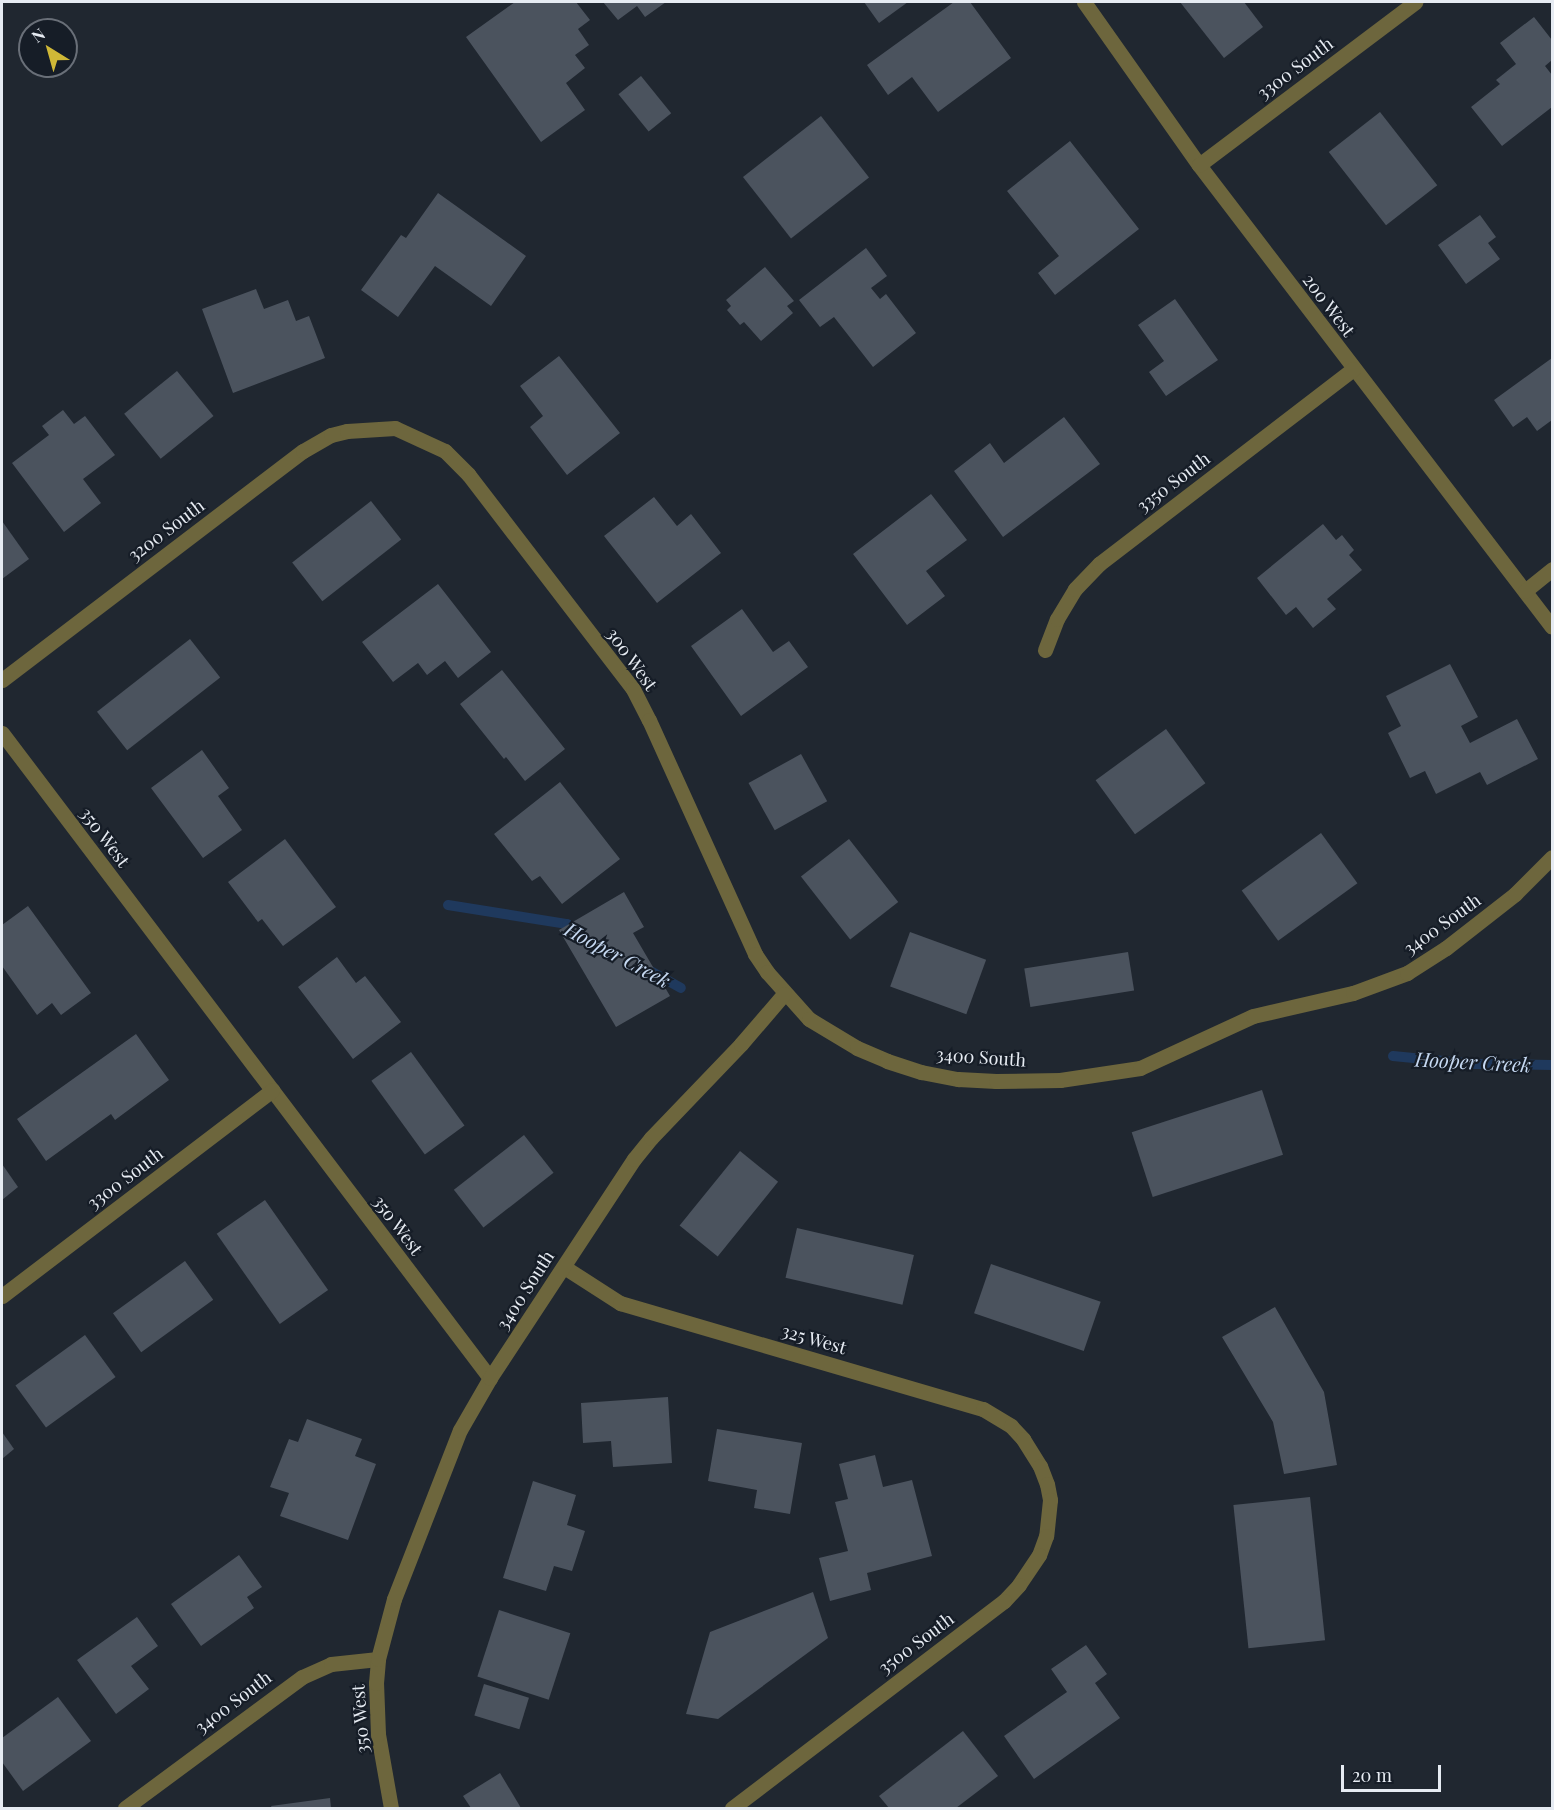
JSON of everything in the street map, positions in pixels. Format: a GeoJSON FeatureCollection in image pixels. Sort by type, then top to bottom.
{"type":"FeatureCollection","features":[{"type":"Feature","properties":{"kind":"street","name":"200 West"},"geometry":{"type":"LineString","coordinates":[[1084,2],[1199,165],[1552,627]]}},
{"type":"Feature","properties":{"kind":"street","name":"3300 South"},"geometry":{"type":"LineString","coordinates":[[1199,165],[1415,2]]}},
{"type":"Feature","properties":{"kind":"street","name":"3350 South"},"geometry":{"type":"LineString","coordinates":[[1045,650],[1057,619],[1075,589],[1099,564],[1353,369]]}},
{"type":"Feature","properties":{"kind":"street","name":"3200 South"},"geometry":{"type":"LineString","coordinates":[[2,680],[303,451],[331,435],[363,428]]}},
{"type":"Feature","properties":{"kind":"street","name":"300 West"},"geometry":{"type":"LineString","coordinates":[[363,428],[395,428],[445,451],[458,464],[633,689],[756,954],[784,994]]}},
{"type":"Feature","properties":{"kind":"street"},"geometry":{"type":"LineString","coordinates":[[1525,591],[1552,569]]}},
{"type":"Feature","properties":{"kind":"street","name":"350 West"},"geometry":{"type":"LineString","coordinates":[[2,733],[490,1378],[460,1430],[449,1455],[394,1599],[378,1659],[376,1700],[378,1734],[391,1809]]}},
{"type":"Feature","properties":{"kind":"street","name":"3400 South"},"geometry":{"type":"LineString","coordinates":[[490,1378],[651,1138],[741,1044],[784,994],[809,1019],[831,1034],[857,1048],[921,1072],[958,1079],[996,1082],[1060,1080],[1110,1074],[1140,1068],[1164,1059],[1253,1016],[1353,993],[1407,974],[1446,948],[1515,894],[1552,857]]}},
{"type":"Feature","properties":{"kind":"street","name":"3300 South"},"geometry":{"type":"LineString","coordinates":[[2,1296],[272,1090]]}},
{"type":"Feature","properties":{"kind":"street","name":"325 West"},"geometry":{"type":"LineString","coordinates":[[564,1267],[620,1303],[983,1409],[1011,1426],[1032,1451],[1040,1466]]}},
{"type":"Feature","properties":{"kind":"street","name":"3500 South"},"geometry":{"type":"LineString","coordinates":[[732,1809],[1004,1600],[1019,1586],[1039,1555],[1050,1518],[1050,1500],[1040,1466]]}},
{"type":"Feature","properties":{"kind":"street","name":"3400 South"},"geometry":{"type":"LineString","coordinates":[[125,1809],[302,1677],[331,1664],[378,1659]]}},
{"type":"Feature","properties":{"kind":"building"},"geometry":{"type":"Polygon","coordinates":[[[515,2],[576,2],[590,20],[578,29],[589,45],[575,55],[585,68],[566,83],[585,110],[541,142],[466,37],[515,2]]]}},
{"type":"Feature","properties":{"kind":"building"},"geometry":{"type":"Polygon","coordinates":[[[603,2],[666,2],[645,17],[637,6],[618,20],[603,2]]]}},
{"type":"Feature","properties":{"kind":"building"},"geometry":{"type":"Polygon","coordinates":[[[864,2],[908,2],[879,23],[864,2]]]}},
{"type":"Feature","properties":{"kind":"building"},"geometry":{"type":"Polygon","coordinates":[[[954,2],[970,2],[1011,58],[938,112],[912,77],[888,95],[867,65],[954,2]]]}},
{"type":"Feature","properties":{"kind":"building"},"geometry":{"type":"Polygon","coordinates":[[[1180,2],[1244,2],[1263,27],[1224,58],[1180,2]]]}},
{"type":"Feature","properties":{"kind":"building"},"geometry":{"type":"Polygon","coordinates":[[[1534,17],[1552,40],[1552,60],[1545,66],[1552,75],[1552,107],[1502,146],[1471,107],[1500,84],[1496,80],[1516,64],[1500,43],[1534,17]]]}},
{"type":"Feature","properties":{"kind":"building"},"geometry":{"type":"Polygon","coordinates":[[[641,76],[671,113],[649,132],[618,94],[641,76]]]}},
{"type":"Feature","properties":{"kind":"building"},"geometry":{"type":"Polygon","coordinates":[[[1380,112],[1437,185],[1386,225],[1329,152],[1380,112]]]}},
{"type":"Feature","properties":{"kind":"building"},"geometry":{"type":"Polygon","coordinates":[[[821,116],[869,177],[791,238],[743,177],[821,116]]]}},
{"type":"Feature","properties":{"kind":"building"},"geometry":{"type":"Polygon","coordinates":[[[1070,141],[1139,229],[1055,295],[1038,273],[1059,256],[1007,191],[1070,141]]]}},
{"type":"Feature","properties":{"kind":"building"},"geometry":{"type":"Polygon","coordinates":[[[438,193],[526,256],[491,306],[435,266],[398,317],[361,290],[401,235],[406,238],[438,193]]]}},
{"type":"Feature","properties":{"kind":"building"},"geometry":{"type":"Polygon","coordinates":[[[1480,215],[1496,237],[1488,243],[1500,259],[1466,284],[1438,245],[1480,215]]]}},
{"type":"Feature","properties":{"kind":"building"},"geometry":{"type":"Polygon","coordinates":[[[866,248],[887,276],[871,288],[880,299],[886,294],[916,333],[873,367],[834,317],[820,327],[799,300],[866,248]]]}},
{"type":"Feature","properties":{"kind":"building"},"geometry":{"type":"Polygon","coordinates":[[[765,267],[794,301],[787,306],[793,313],[761,341],[744,322],[740,325],[727,310],[731,306],[726,300],[765,267]]]}},
{"type":"Feature","properties":{"kind":"building"},"geometry":{"type":"Polygon","coordinates":[[[256,289],[264,309],[288,300],[296,321],[309,316],[325,358],[233,393],[202,309],[256,289]]]}},
{"type":"Feature","properties":{"kind":"building"},"geometry":{"type":"Polygon","coordinates":[[[1175,299],[1218,360],[1166,396],[1149,372],[1164,361],[1138,325],[1175,299]]]}},
{"type":"Feature","properties":{"kind":"building"},"geometry":{"type":"Polygon","coordinates":[[[559,356],[620,433],[567,475],[530,427],[543,416],[520,386],[559,356]]]}},
{"type":"Feature","properties":{"kind":"building"},"geometry":{"type":"Polygon","coordinates":[[[1552,358],[1552,420],[1537,431],[1527,417],[1513,427],[1494,400],[1552,358]]]}},
{"type":"Feature","properties":{"kind":"building"},"geometry":{"type":"Polygon","coordinates":[[[177,371],[214,416],[161,459],[124,414],[177,371]]]}},
{"type":"Feature","properties":{"kind":"building"},"geometry":{"type":"Polygon","coordinates":[[[63,410],[74,424],[85,416],[115,455],[83,479],[101,503],[64,532],[12,463],[49,435],[42,426],[63,410]]]}},
{"type":"Feature","properties":{"kind":"building"},"geometry":{"type":"Polygon","coordinates":[[[1064,417],[1100,464],[1003,537],[954,471],[990,443],[1004,463],[1064,417]]]}},
{"type":"Feature","properties":{"kind":"building"},"geometry":{"type":"Polygon","coordinates":[[[931,494],[967,540],[926,571],[945,596],[907,625],[853,554],[931,494]]]}},
{"type":"Feature","properties":{"kind":"building"},"geometry":{"type":"Polygon","coordinates":[[[654,497],[677,526],[691,514],[721,553],[657,603],[604,536],[654,497]]]}},
{"type":"Feature","properties":{"kind":"building"},"geometry":{"type":"Polygon","coordinates":[[[371,501],[401,540],[322,601],[292,563],[371,501]]]}},
{"type":"Feature","properties":{"kind":"building"},"geometry":{"type":"Polygon","coordinates":[[[2,521],[29,559],[2,579],[2,521]]]}},
{"type":"Feature","properties":{"kind":"building"},"geometry":{"type":"Polygon","coordinates":[[[1323,524],[1336,540],[1342,535],[1354,550],[1349,555],[1362,570],[1327,599],[1336,609],[1313,628],[1296,607],[1286,615],[1257,578],[1323,524]]]}},
{"type":"Feature","properties":{"kind":"building"},"geometry":{"type":"Polygon","coordinates":[[[438,584],[491,652],[458,678],[445,661],[427,675],[418,663],[393,682],[362,642],[438,584]]]}},
{"type":"Feature","properties":{"kind":"building"},"geometry":{"type":"Polygon","coordinates":[[[742,609],[773,652],[789,641],[808,667],[741,716],[691,646],[742,609]]]}},
{"type":"Feature","properties":{"kind":"building"},"geometry":{"type":"Polygon","coordinates":[[[190,639],[220,678],[127,750],[97,712],[190,639]]]}},
{"type":"Feature","properties":{"kind":"building"},"geometry":{"type":"Polygon","coordinates":[[[1450,664],[1478,717],[1461,726],[1470,743],[1517,719],[1538,759],[1487,785],[1480,772],[1436,794],[1425,771],[1410,778],[1388,733],[1401,726],[1386,696],[1450,664]]]}},
{"type":"Feature","properties":{"kind":"building"},"geometry":{"type":"Polygon","coordinates":[[[502,670],[565,749],[525,781],[506,757],[504,759],[460,704],[502,670]]]}},
{"type":"Feature","properties":{"kind":"building"},"geometry":{"type":"Polygon","coordinates":[[[1166,729],[1205,783],[1135,834],[1096,780],[1166,729]]]}},
{"type":"Feature","properties":{"kind":"building"},"geometry":{"type":"Polygon","coordinates":[[[202,750],[229,788],[218,796],[242,830],[203,858],[151,788],[202,750]]]}},
{"type":"Feature","properties":{"kind":"building"},"geometry":{"type":"Polygon","coordinates":[[[801,754],[827,801],[775,830],[749,783],[801,754]]]}},
{"type":"Feature","properties":{"kind":"building"},"geometry":{"type":"Polygon","coordinates":[[[560,782],[620,859],[562,904],[540,876],[532,881],[494,834],[560,782]]]}},
{"type":"Feature","properties":{"kind":"building"},"geometry":{"type":"Polygon","coordinates":[[[1321,833],[1357,883],[1278,941],[1242,891],[1321,833]]]}},
{"type":"Feature","properties":{"kind":"building"},"geometry":{"type":"Polygon","coordinates":[[[285,839],[336,907],[283,946],[262,919],[258,922],[228,882],[285,839]]]}},
{"type":"Feature","properties":{"kind":"building"},"geometry":{"type":"Polygon","coordinates":[[[849,839],[898,902],[850,940],[801,877],[849,839]]]}},
{"type":"Feature","properties":{"kind":"building"},"geometry":{"type":"Polygon","coordinates":[[[624,892],[644,927],[633,933],[670,996],[616,1027],[559,930],[624,892]]]}},
{"type":"Feature","properties":{"kind":"building"},"geometry":{"type":"Polygon","coordinates":[[[28,906],[91,993],[61,1015],[52,1003],[37,1015],[2,966],[2,925],[28,906]]]}},
{"type":"Feature","properties":{"kind":"building"},"geometry":{"type":"Polygon","coordinates":[[[910,932],[986,960],[966,1014],[890,987],[910,932]]]}},
{"type":"Feature","properties":{"kind":"building"},"geometry":{"type":"Polygon","coordinates":[[[1128,952],[1134,991],[1030,1007],[1024,968],[1128,952]]]}},
{"type":"Feature","properties":{"kind":"building"},"geometry":{"type":"Polygon","coordinates":[[[337,957],[356,983],[365,976],[401,1022],[353,1059],[298,987],[337,957]]]}},
{"type":"Feature","properties":{"kind":"building"},"geometry":{"type":"Polygon","coordinates":[[[136,1034],[169,1080],[115,1120],[111,1114],[46,1161],[17,1119],[136,1034]]]}},
{"type":"Feature","properties":{"kind":"building"},"geometry":{"type":"Polygon","coordinates":[[[411,1052],[464,1126],[425,1154],[371,1081],[411,1052]]]}},
{"type":"Feature","properties":{"kind":"building"},"geometry":{"type":"Polygon","coordinates":[[[1262,1090],[1283,1155],[1153,1197],[1132,1132],[1262,1090]]]}},
{"type":"Feature","properties":{"kind":"building"},"geometry":{"type":"Polygon","coordinates":[[[524,1135],[554,1173],[483,1228],[454,1190],[524,1135]]]}},
{"type":"Feature","properties":{"kind":"building"},"geometry":{"type":"Polygon","coordinates":[[[740,1151],[778,1182],[718,1256],[680,1226],[740,1151]]]}},
{"type":"Feature","properties":{"kind":"building"},"geometry":{"type":"Polygon","coordinates":[[[2,1164],[18,1187],[2,1200],[2,1164]]]}},
{"type":"Feature","properties":{"kind":"building"},"geometry":{"type":"Polygon","coordinates":[[[265,1200],[328,1290],[280,1324],[217,1234],[265,1200]]]}},
{"type":"Feature","properties":{"kind":"building"},"geometry":{"type":"Polygon","coordinates":[[[797,1228],[914,1255],[902,1305],[786,1278],[797,1228]]]}},
{"type":"Feature","properties":{"kind":"building"},"geometry":{"type":"Polygon","coordinates":[[[185,1261],[213,1300],[141,1352],[113,1313],[185,1261]]]}},
{"type":"Feature","properties":{"kind":"building"},"geometry":{"type":"Polygon","coordinates":[[[991,1264],[1101,1302],[1084,1351],[974,1313],[991,1264]]]}},
{"type":"Feature","properties":{"kind":"building"},"geometry":{"type":"Polygon","coordinates":[[[1275,1307],[1324,1392],[1337,1465],[1284,1474],[1273,1422],[1222,1337],[1275,1307]]]}},
{"type":"Feature","properties":{"kind":"building"},"geometry":{"type":"Polygon","coordinates":[[[85,1335],[116,1377],[46,1428],[15,1386],[85,1335]]]}},
{"type":"Feature","properties":{"kind":"building"},"geometry":{"type":"Polygon","coordinates":[[[668,1397],[672,1463],[613,1467],[611,1441],[583,1443],[581,1403],[668,1397]]]}},
{"type":"Feature","properties":{"kind":"building"},"geometry":{"type":"Polygon","coordinates":[[[307,1419],[362,1439],[355,1456],[376,1464],[348,1540],[280,1516],[289,1493],[270,1487],[289,1439],[298,1442],[307,1419]]]}},
{"type":"Feature","properties":{"kind":"building"},"geometry":{"type":"Polygon","coordinates":[[[717,1429],[802,1443],[790,1514],[754,1508],[757,1490],[708,1481],[717,1429]]]}},
{"type":"Feature","properties":{"kind":"building"},"geometry":{"type":"Polygon","coordinates":[[[2,1432],[14,1449],[2,1459],[2,1432]]]}},
{"type":"Feature","properties":{"kind":"building"},"geometry":{"type":"Polygon","coordinates":[[[875,1455],[883,1487],[912,1480],[932,1556],[867,1573],[871,1590],[830,1601],[819,1558],[848,1551],[835,1502],[848,1499],[839,1464],[875,1455]]]}},
{"type":"Feature","properties":{"kind":"building"},"geometry":{"type":"Polygon","coordinates":[[[533,1481],[576,1495],[567,1525],[585,1531],[572,1571],[554,1566],[546,1591],[503,1578],[533,1481]]]}},
{"type":"Feature","properties":{"kind":"building"},"geometry":{"type":"Polygon","coordinates":[[[1310,1497],[1325,1640],[1248,1648],[1233,1505],[1310,1497]]]}},
{"type":"Feature","properties":{"kind":"building"},"geometry":{"type":"Polygon","coordinates":[[[239,1555],[262,1587],[247,1597],[254,1608],[201,1646],[171,1604],[239,1555]]]}},
{"type":"Feature","properties":{"kind":"building"},"geometry":{"type":"Polygon","coordinates":[[[813,1592],[828,1638],[718,1719],[686,1714],[710,1632],[813,1592]]]}},
{"type":"Feature","properties":{"kind":"building"},"geometry":{"type":"Polygon","coordinates":[[[499,1610],[570,1633],[549,1700],[477,1677],[499,1610]]]}},
{"type":"Feature","properties":{"kind":"building"},"geometry":{"type":"Polygon","coordinates":[[[137,1617],[158,1646],[131,1666],[149,1689],[116,1714],[77,1660],[137,1617]]]}},
{"type":"Feature","properties":{"kind":"building"},"geometry":{"type":"Polygon","coordinates":[[[1086,1645],[1107,1674],[1095,1683],[1120,1718],[1034,1779],[1004,1736],[1067,1692],[1051,1669],[1086,1645]]]}},
{"type":"Feature","properties":{"kind":"building"},"geometry":{"type":"Polygon","coordinates":[[[484,1684],[529,1698],[519,1729],[474,1716],[484,1684]]]}},
{"type":"Feature","properties":{"kind":"building"},"geometry":{"type":"Polygon","coordinates":[[[58,1697],[91,1741],[23,1791],[2,1762],[2,1738],[58,1697]]]}},
{"type":"Feature","properties":{"kind":"building"},"geometry":{"type":"Polygon","coordinates":[[[963,1731],[998,1776],[956,1808],[889,1808],[879,1796],[963,1731]]]}},
{"type":"Feature","properties":{"kind":"building"},"geometry":{"type":"Polygon","coordinates":[[[500,1773],[521,1808],[471,1808],[463,1796],[500,1773]]]}},
{"type":"Feature","properties":{"kind":"building"},"geometry":{"type":"Polygon","coordinates":[[[330,1798],[331,1808],[272,1808],[271,1806],[330,1798]]]}},
{"type":"Feature","properties":{"kind":"waterway","name":"Hooper Creek"},"geometry":{"type":"LineString","coordinates":[[448,905],[567,924],[579,931]]}},
{"type":"Feature","properties":{"kind":"waterway","name":"Hooper Creek"},"geometry":{"type":"LineString","coordinates":[[645,968],[681,988]]}},
{"type":"Feature","properties":{"kind":"waterway","name":"Hooper Creek"},"geometry":{"type":"LineString","coordinates":[[1393,1056],[1475,1064],[1552,1065]]}}]}
